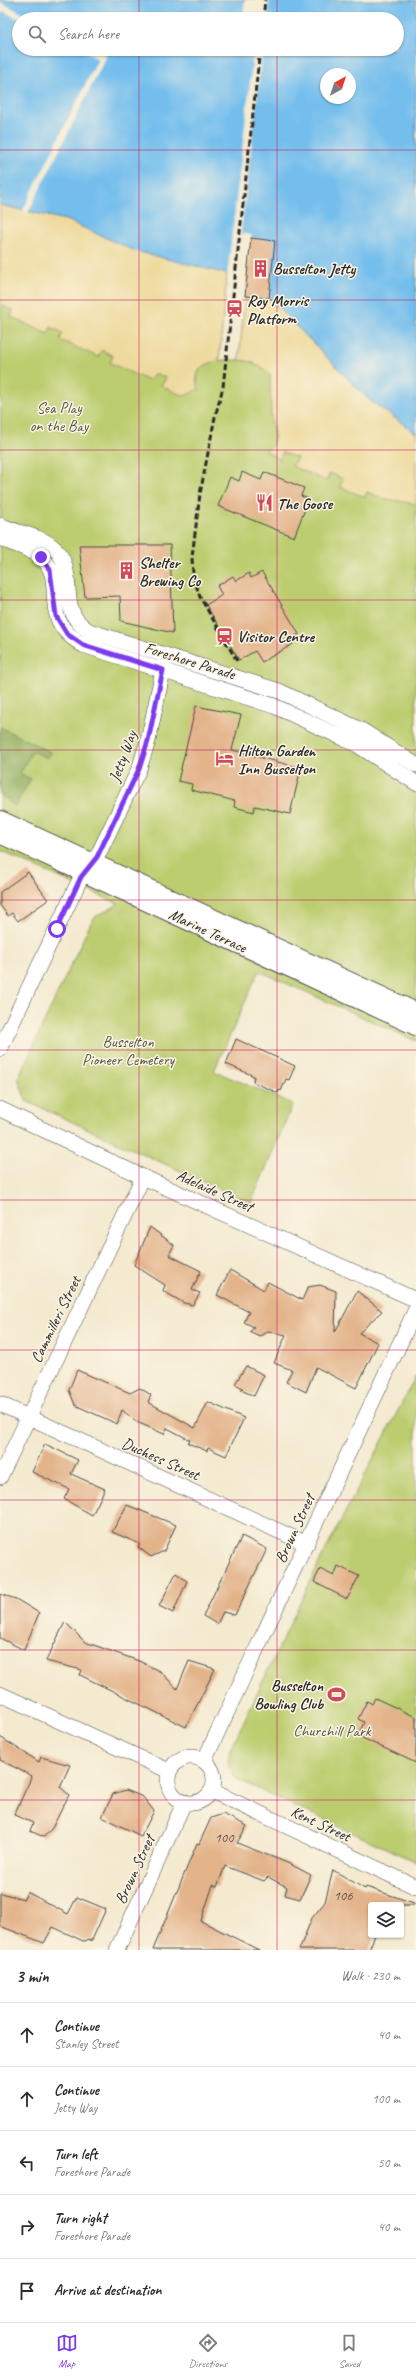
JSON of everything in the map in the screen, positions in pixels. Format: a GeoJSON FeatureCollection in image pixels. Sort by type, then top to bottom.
{"type":"FeatureCollection","features":[{"type":"Feature","properties":{"kind":"street","name":"Foreshore Parade"},"geometry":{"type":"LineString","coordinates":[[0,525],[45,542],[58,552],[67,571],[71,611],[83,628],[96,634],[252,681],[300,700],[363,731],[416,765]]}},
{"type":"Feature","properties":{"kind":"street","name":"Foreshore Parade"},"geometry":{"type":"LineString","coordinates":[[0,538],[35,553],[48,564],[52,576],[56,616],[67,634],[74,640],[92,648],[247,696],[293,714],[356,744],[416,783]]}},
{"type":"Feature","properties":{"kind":"street","name":"Jetty Way"},"geometry":{"type":"LineString","coordinates":[[0,1049],[139,769],[151,728],[167,655]]}},
{"type":"Feature","properties":{"kind":"street","name":"Marine Terrace"},"geometry":{"type":"LineString","coordinates":[[0,820],[89,868],[416,1026]]}},
{"type":"Feature","properties":{"kind":"street","name":"Marine Terrace"},"geometry":{"type":"LineString","coordinates":[[0,834],[89,868],[416,1012]]}},
{"type":"Feature","properties":{"kind":"street","name":"Adelaide Street"},"geometry":{"type":"LineString","coordinates":[[0,1109],[143,1177],[416,1300]]}},
{"type":"Feature","properties":{"kind":"street","name":"Cammilleri Street"},"geometry":{"type":"LineString","coordinates":[[0,1477],[143,1177]]}},
{"type":"Feature","properties":{"kind":"street","name":"Brown Street"},"geometry":{"type":"LineString","coordinates":[[204,1761],[416,1309]]}},
{"type":"Feature","properties":{"kind":"street","name":"Duchess Street"},"geometry":{"type":"LineString","coordinates":[[0,1404],[307,1544]]}},
{"type":"Feature","properties":{"kind":"street"},"geometry":{"type":"LineString","coordinates":[[0,1694],[169,1771]]}},
{"type":"Feature","properties":{"kind":"street"},"geometry":{"type":"LineString","coordinates":[[189,1756],[204,1761],[210,1766],[214,1776],[212,1792],[200,1802],[184,1802],[177,1799],[168,1787],[169,1771],[181,1759],[189,1756]]}},
{"type":"Feature","properties":{"kind":"street","name":"Kent Street"},"geometry":{"type":"LineString","coordinates":[[212,1792],[416,1887]]}},
{"type":"Feature","properties":{"kind":"street","name":"Brown Street"},"geometry":{"type":"LineString","coordinates":[[117,1950],[184,1802]]}},
{"type":"Feature","properties":{"kind":"green space"},"geometry":{"type":"Polygon","coordinates":[[[1,304],[13,310],[11,317],[48,334],[51,327],[63,333],[60,339],[98,357],[101,350],[113,356],[110,363],[149,380],[155,373],[166,378],[161,385],[197,383],[198,373],[202,367],[215,361],[231,360],[254,362],[254,365],[262,367],[270,375],[271,418],[275,438],[272,446],[266,451],[280,460],[282,452],[297,458],[292,466],[327,480],[330,473],[344,479],[341,487],[365,497],[367,492],[382,498],[416,504],[416,1041],[259,971],[214,1071],[293,1104],[251,1203],[26,1101],[18,1078],[93,918],[119,904],[0,851],[1,304]]]}},
{"type":"Feature","properties":{"kind":"green space"},"geometry":{"type":"Polygon","coordinates":[[[0,727],[50,752],[47,758],[32,751],[20,774],[31,779],[15,806],[0,794],[0,727]]]}},
{"type":"Feature","properties":{"kind":"green space","name":"Busselton Bowling Club"},"geometry":{"type":"Polygon","coordinates":[[[416,1376],[416,1862],[234,1778],[228,1762],[230,1750],[319,1563],[416,1376]]]}},
{"type":"Feature","properties":{"kind":"sand"},"geometry":{"type":"Polygon","coordinates":[[[0,205],[66,220],[227,274],[219,361],[208,364],[200,369],[196,378],[199,389],[184,396],[161,386],[166,378],[155,373],[149,381],[110,363],[113,356],[102,350],[98,357],[60,340],[63,333],[51,327],[48,334],[11,317],[13,310],[0,305],[0,205]]]}},
{"type":"Feature","properties":{"kind":"sand"},"geometry":{"type":"Polygon","coordinates":[[[245,296],[269,298],[368,399],[416,433],[416,504],[382,498],[367,492],[365,497],[340,487],[343,479],[330,473],[326,481],[292,466],[297,458],[282,452],[280,460],[266,451],[272,446],[275,438],[271,418],[270,375],[262,367],[254,365],[254,362],[239,360],[245,296]]]}},
{"type":"Feature","properties":{"kind":"water"},"geometry":{"type":"Polygon","coordinates":[[[0,0],[416,0],[416,433],[368,399],[269,298],[227,274],[135,251],[66,220],[0,205],[0,0]]]}},
{"type":"Feature","properties":{"kind":"pier"},"geometry":{"type":"Polygon","coordinates":[[[245,0],[269,0],[268,12],[244,12],[245,0]]]}},
{"type":"Feature","properties":{"kind":"pier"},"geometry":{"type":"Polygon","coordinates":[[[0,2],[20,12],[12,12],[12,16],[3,11],[0,16],[0,2]]]}},
{"type":"Feature","properties":{"kind":"pier"},"geometry":{"type":"Polygon","coordinates":[[[92,56],[106,56],[28,213],[22,212],[98,59],[92,56]]]}},
{"type":"Feature","properties":{"kind":"pier"},"geometry":{"type":"Polygon","coordinates":[[[253,56],[262,56],[241,233],[252,235],[251,238],[275,241],[269,298],[264,298],[227,276],[253,56]]]}},
{"type":"Feature","properties":{"kind":"building","name":"Busselton Jetty"},"geometry":{"type":"Polygon","coordinates":[[[251,238],[275,241],[269,298],[245,296],[251,238]]]}},
{"type":"Feature","properties":{"kind":"building","name":"The Goose"},"geometry":{"type":"Polygon","coordinates":[[[242,472],[261,480],[264,472],[304,488],[301,496],[309,499],[294,537],[218,506],[230,477],[239,481],[242,472]]]}},
{"type":"Feature","properties":{"kind":"building","name":"Shelter Brewing Co"},"geometry":{"type":"Polygon","coordinates":[[[79,545],[170,545],[173,633],[121,621],[120,596],[85,597],[79,545]]]}},
{"type":"Feature","properties":{"kind":"building"},"geometry":{"type":"Polygon","coordinates":[[[262,572],[299,634],[290,639],[293,644],[262,662],[255,651],[239,660],[206,605],[222,595],[217,586],[233,576],[236,581],[249,573],[251,578],[262,572]]]}},
{"type":"Feature","properties":{"kind":"building","name":"Hilton Garden Inn Busselton"},"geometry":{"type":"Polygon","coordinates":[[[196,706],[241,715],[232,750],[301,768],[290,814],[255,806],[254,812],[234,807],[235,801],[191,790],[192,784],[178,781],[196,706]]]}},
{"type":"Feature","properties":{"kind":"building"},"geometry":{"type":"Polygon","coordinates":[[[28,872],[48,900],[18,921],[12,913],[8,916],[0,905],[0,892],[28,872]]]}},
{"type":"Feature","properties":{"kind":"building"},"geometry":{"type":"Polygon","coordinates":[[[236,1039],[295,1066],[289,1080],[286,1079],[281,1091],[279,1090],[278,1093],[253,1082],[254,1076],[226,1064],[236,1039]]]}},
{"type":"Feature","properties":{"kind":"building"},"geometry":{"type":"Polygon","coordinates":[[[150,1227],[174,1245],[169,1255],[201,1271],[192,1290],[200,1293],[193,1305],[184,1303],[163,1291],[165,1285],[134,1265],[150,1227]]]}},
{"type":"Feature","properties":{"kind":"building"},"geometry":{"type":"Polygon","coordinates":[[[230,1270],[264,1290],[268,1282],[302,1300],[308,1287],[320,1285],[336,1291],[335,1332],[357,1291],[382,1311],[359,1333],[378,1343],[356,1388],[316,1367],[306,1392],[286,1382],[292,1370],[274,1363],[286,1335],[268,1331],[260,1336],[250,1332],[254,1327],[244,1322],[249,1312],[217,1295],[230,1270]]]}},
{"type":"Feature","properties":{"kind":"building"},"geometry":{"type":"Polygon","coordinates":[[[246,1366],[264,1375],[254,1396],[241,1390],[243,1388],[235,1384],[246,1366]]]}},
{"type":"Feature","properties":{"kind":"building"},"geometry":{"type":"Polygon","coordinates":[[[77,1370],[130,1393],[140,1388],[151,1395],[148,1402],[195,1428],[208,1402],[244,1418],[226,1456],[208,1448],[207,1451],[188,1443],[190,1440],[167,1428],[164,1434],[137,1422],[122,1410],[117,1424],[75,1405],[69,1390],[77,1370]]]}},
{"type":"Feature","properties":{"kind":"building"},"geometry":{"type":"Polygon","coordinates":[[[45,1444],[78,1460],[71,1474],[105,1489],[92,1515],[64,1499],[69,1489],[32,1472],[45,1444]]]}},
{"type":"Feature","properties":{"kind":"building"},"geometry":{"type":"Polygon","coordinates":[[[127,1505],[176,1525],[164,1551],[151,1557],[138,1547],[140,1544],[112,1532],[127,1505]]]}},
{"type":"Feature","properties":{"kind":"building"},"geometry":{"type":"Polygon","coordinates":[[[242,1536],[267,1549],[235,1615],[223,1612],[217,1624],[203,1616],[242,1536]]]}},
{"type":"Feature","properties":{"kind":"building"},"geometry":{"type":"Polygon","coordinates":[[[338,1566],[359,1576],[347,1599],[314,1582],[320,1569],[334,1576],[338,1566]]]}},
{"type":"Feature","properties":{"kind":"building"},"geometry":{"type":"Polygon","coordinates":[[[176,1573],[187,1581],[173,1613],[159,1606],[176,1573]]]}},
{"type":"Feature","properties":{"kind":"building"},"geometry":{"type":"Polygon","coordinates":[[[0,1594],[16,1599],[39,1613],[24,1650],[0,1638],[0,1594]]]}},
{"type":"Feature","properties":{"kind":"building"},"geometry":{"type":"Polygon","coordinates":[[[65,1622],[85,1642],[139,1661],[161,1672],[177,1689],[189,1661],[215,1669],[186,1727],[80,1675],[82,1670],[46,1661],[65,1622]]]}},
{"type":"Feature","properties":{"kind":"building"},"geometry":{"type":"Polygon","coordinates":[[[375,1698],[416,1717],[416,1763],[358,1736],[364,1722],[358,1719],[367,1701],[372,1704],[375,1698]]]}},
{"type":"Feature","properties":{"kind":"building"},"geometry":{"type":"Polygon","coordinates":[[[0,1737],[39,1762],[41,1757],[70,1765],[60,1787],[69,1795],[52,1828],[44,1837],[30,1831],[33,1823],[14,1815],[32,1776],[0,1760],[0,1737]]]}},
{"type":"Feature","properties":{"kind":"building"},"geometry":{"type":"Polygon","coordinates":[[[126,1790],[143,1797],[154,1811],[141,1836],[102,1817],[113,1794],[126,1790]]]}},
{"type":"Feature","properties":{"kind":"building"},"geometry":{"type":"Polygon","coordinates":[[[223,1814],[247,1826],[237,1843],[290,1864],[311,1875],[300,1899],[285,1895],[287,1887],[268,1877],[264,1881],[225,1866],[217,1887],[213,1885],[201,1921],[259,1950],[153,1950],[197,1843],[199,1844],[211,1818],[223,1814]]]}},
{"type":"Feature","properties":{"kind":"building"},"geometry":{"type":"Polygon","coordinates":[[[333,1870],[365,1889],[366,1887],[414,1903],[414,1905],[404,1905],[404,1902],[368,1902],[368,1938],[374,1938],[369,1950],[299,1950],[312,1918],[325,1902],[333,1870]]]}},
{"type":"Feature","properties":{"kind":"building"},"geometry":{"type":"Polygon","coordinates":[[[27,1892],[68,1914],[77,1897],[106,1909],[92,1940],[83,1941],[53,1927],[44,1943],[0,1926],[0,1893],[24,1899],[27,1892]]]}},
{"type":"Feature","properties":{"kind":"railway"},"geometry":{"type":"LineString","coordinates":[[264,12],[265,0]]}},
{"type":"Feature","properties":{"kind":"railway"},"geometry":{"type":"LineString","coordinates":[[237,661],[200,597],[193,575],[192,557],[200,494],[215,417],[223,387],[259,56]]}},
{"type":"Feature","properties":{"kind":"place","name":"Busselton Jetty"},"geometry":{"type":"Point","coordinates":[260,268]}},
{"type":"Feature","properties":{"kind":"place","name":"Roy Morris Platform"},"geometry":{"type":"Point","coordinates":[234,309]}},
{"type":"Feature","properties":{"kind":"place","name":"The Goose"},"geometry":{"type":"Point","coordinates":[264,503]}},
{"type":"Feature","properties":{"kind":"place","name":"Shelter Brewing Co"},"geometry":{"type":"Point","coordinates":[126,571]}},
{"type":"Feature","properties":{"kind":"place","name":"Visitor Centre"},"geometry":{"type":"Point","coordinates":[224,636]}},
{"type":"Feature","properties":{"kind":"place","name":"Hilton Garden Inn Busselton"},"geometry":{"type":"Point","coordinates":[225,759]}},
{"type":"Feature","properties":{"kind":"place","name":"Busselton Bowling Club"},"geometry":{"type":"Point","coordinates":[336,1694]}},
{"type":"Feature","properties":{"kind":"route"},"geometry":{"type":"LineString","coordinates":[[41,557],[48,564],[52,576],[56,616],[67,634],[83,645],[163,670],[160,678],[153,722],[139,769],[97,857],[81,877],[57,929]]}},
{"type":"Feature","properties":{"kind":"park label","name":"Sea Play on the Bay"},"geometry":{"type":"Point","coordinates":[59,416]}},
{"type":"Feature","properties":{"kind":"park label","name":"Busselton Pioneer Cemetery"},"geometry":{"type":"Point","coordinates":[128,1050]}},
{"type":"Feature","properties":{"kind":"park label","name":"Churchill Park"},"geometry":{"type":"Point","coordinates":[332,1730]}}]}
